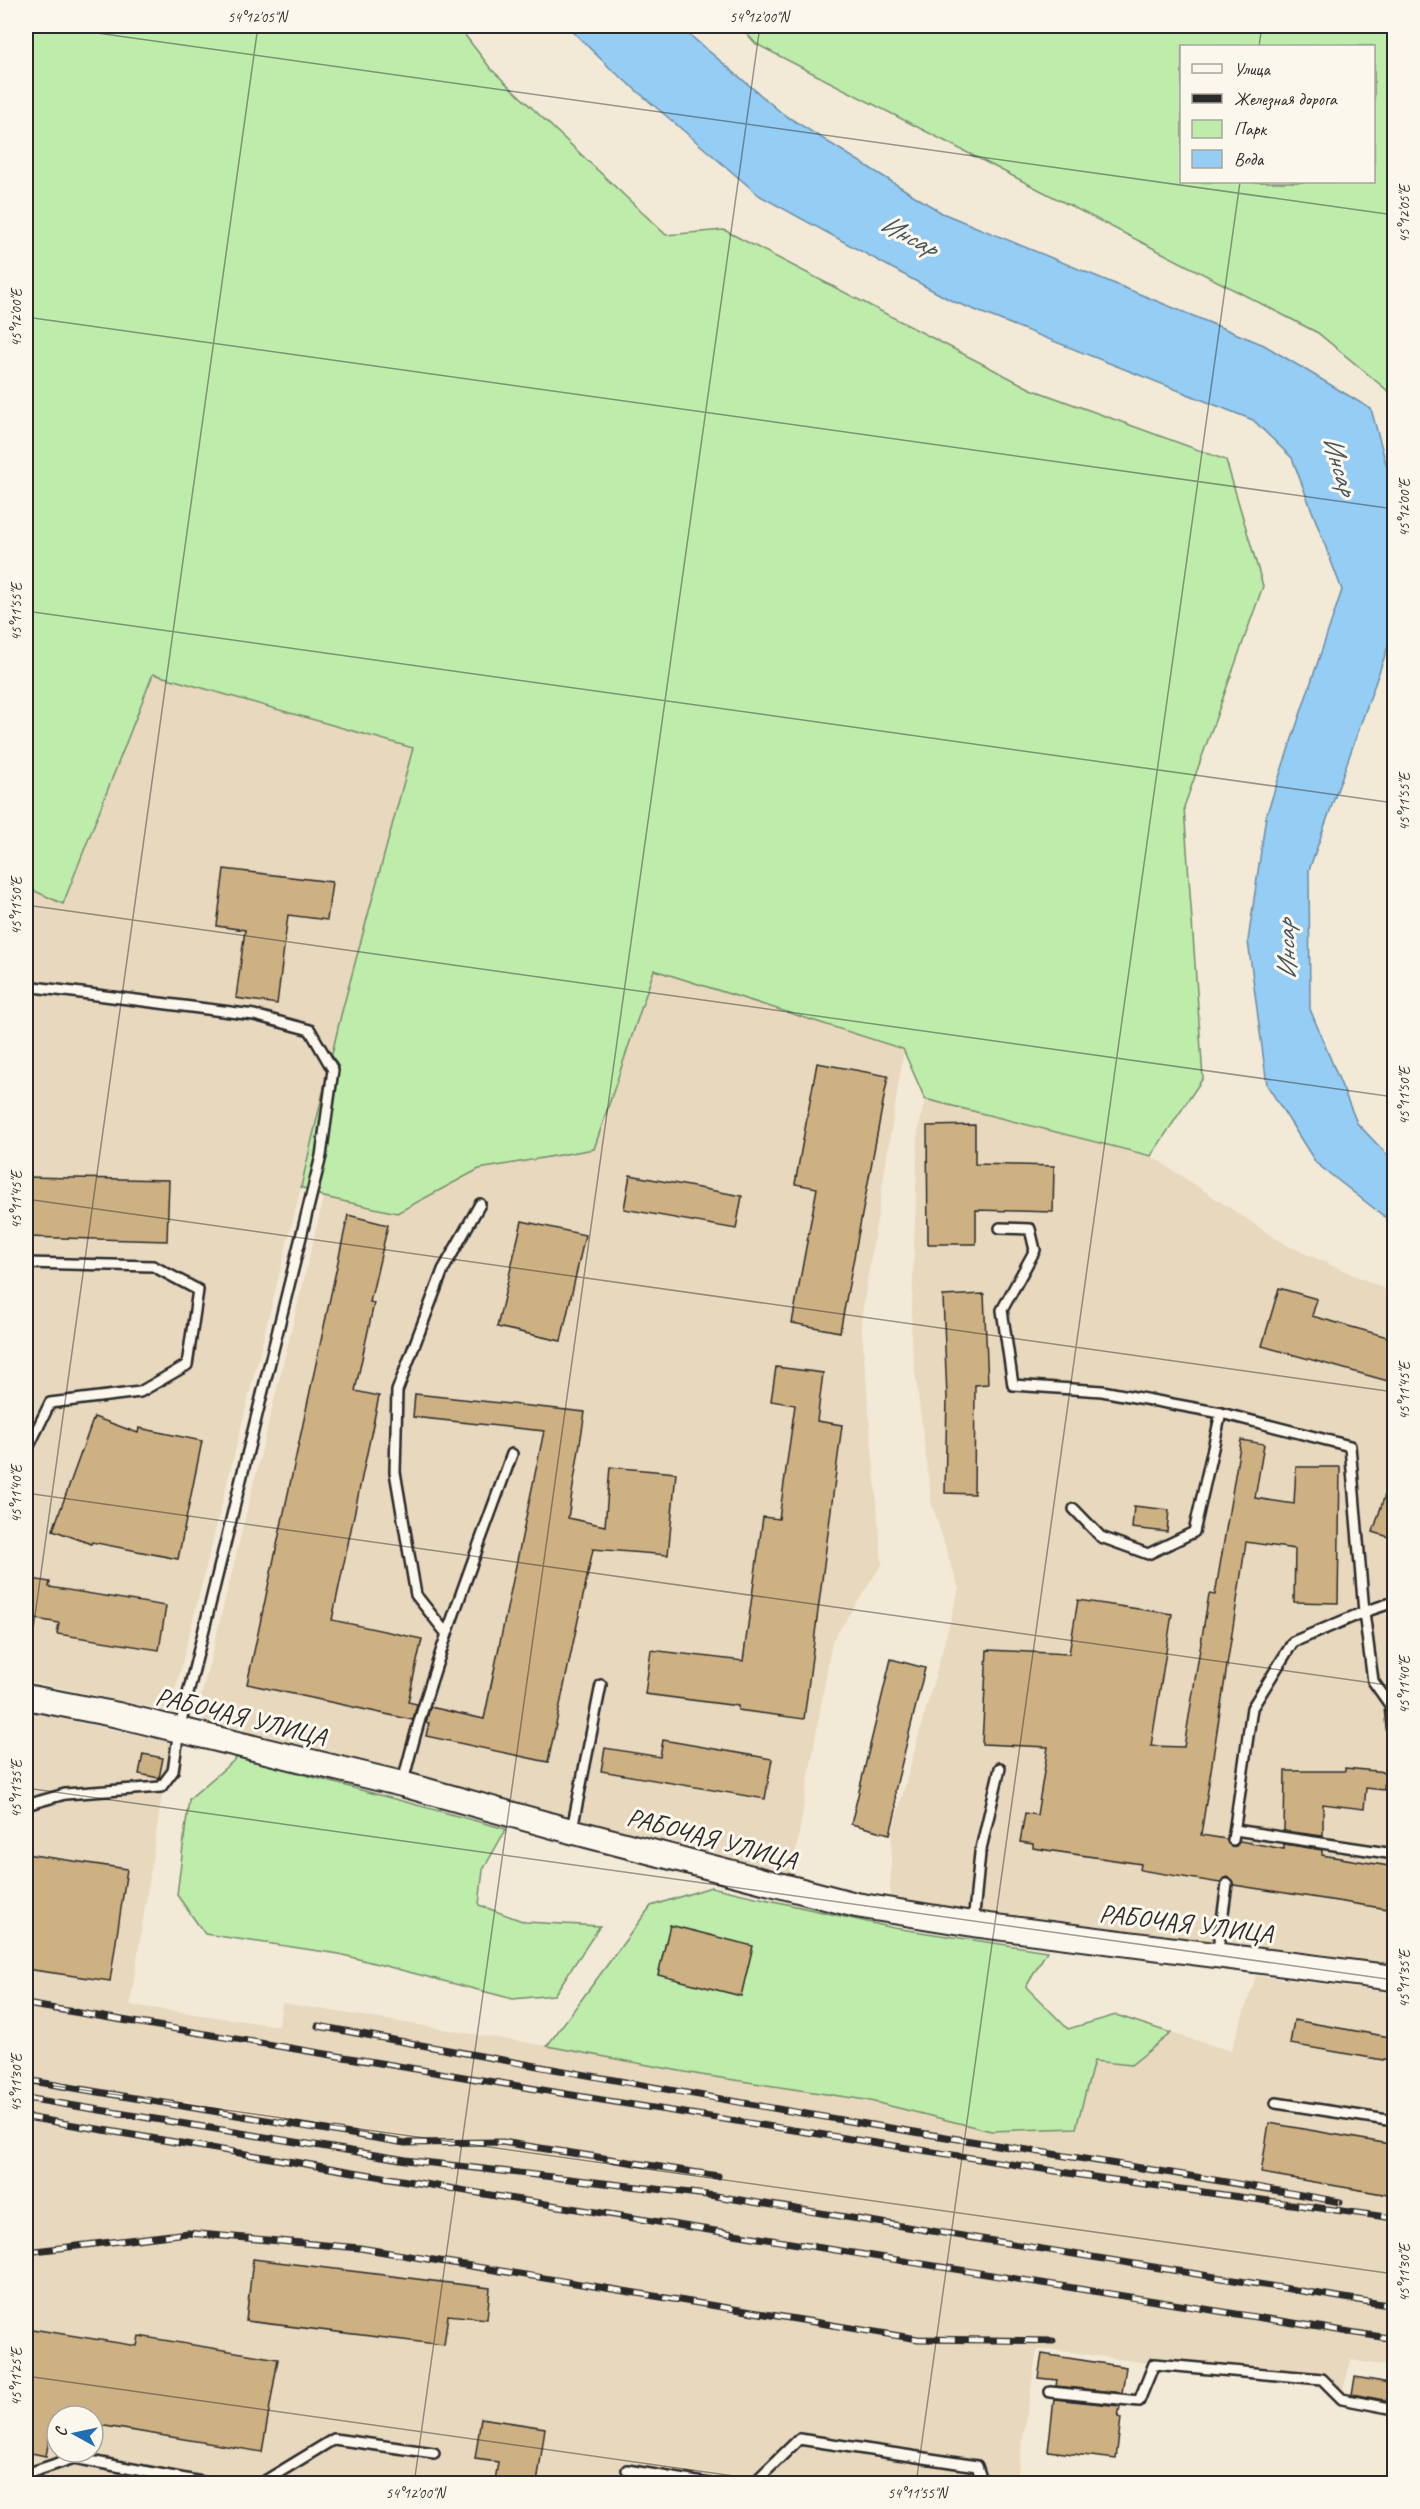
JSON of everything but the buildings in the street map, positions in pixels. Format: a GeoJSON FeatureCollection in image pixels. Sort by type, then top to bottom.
{"type":"FeatureCollection","features":[{"type":"Feature","properties":{"kind":"street","name":"РАБОЧАЯ УЛИЦА"},"geometry":{"type":"LineString","coordinates":[[26,1696],[118,1715],[402,1784],[855,1905],[973,1924],[1395,1978]]}},
{"type":"Feature","properties":{"kind":"lane"},"geometry":{"type":"LineString","coordinates":[[26,986],[265,1018],[310,1030],[333,1070],[321,1156],[179,1730],[173,1771],[161,1787],[65,1794],[26,1805]]}},
{"type":"Feature","properties":{"kind":"lane"},"geometry":{"type":"LineString","coordinates":[[446,1633],[416,1595],[395,1472],[397,1391],[443,1270],[480,1204]]}},
{"type":"Feature","properties":{"kind":"lane"},"geometry":{"type":"LineString","coordinates":[[1000,1228],[1030,1229],[1035,1250],[1002,1310],[1013,1385],[1102,1390],[1221,1413],[1350,1446],[1364,1612],[1373,1681],[1390,1706],[1395,1744]]}},
{"type":"Feature","properties":{"kind":"lane"},"geometry":{"type":"LineString","coordinates":[[26,1263],[153,1266],[198,1290],[188,1365],[140,1392],[50,1403],[26,1452]]}},
{"type":"Feature","properties":{"kind":"lane"},"geometry":{"type":"LineString","coordinates":[[1074,1509],[1101,1538],[1148,1554],[1194,1532],[1221,1413]]}},
{"type":"Feature","properties":{"kind":"lane"},"geometry":{"type":"LineString","coordinates":[[402,1784],[418,1721],[446,1633],[513,1454]]}},
{"type":"Feature","properties":{"kind":"lane"},"geometry":{"type":"LineString","coordinates":[[1394,1853],[1234,1835],[1252,1708],[1293,1642],[1364,1612],[1395,1602]]}},
{"type":"Feature","properties":{"kind":"lane"},"geometry":{"type":"LineString","coordinates":[[572,1831],[601,1685]]}},
{"type":"Feature","properties":{"kind":"lane"},"geometry":{"type":"LineString","coordinates":[[973,1924],[980,1853],[1000,1768]]}},
{"type":"Feature","properties":{"kind":"lane"},"geometry":{"type":"LineString","coordinates":[[1217,1956],[1227,1884]]}},
{"type":"Feature","properties":{"kind":"lane"},"geometry":{"type":"LineString","coordinates":[[1276,2103],[1395,2121]]}},
{"type":"Feature","properties":{"kind":"lane"},"geometry":{"type":"LineString","coordinates":[[1050,2392],[1139,2401],[1154,2364],[1322,2379],[1342,2399],[1395,2409]]}},
{"type":"Feature","properties":{"kind":"lane"},"geometry":{"type":"LineString","coordinates":[[260,2484],[334,2439],[434,2453]]}},
{"type":"Feature","properties":{"kind":"lane"},"geometry":{"type":"LineString","coordinates":[[753,2484],[799,2439],[977,2466],[983,2484]]}},
{"type":"Feature","properties":{"kind":"lane"},"geometry":{"type":"LineString","coordinates":[[26,2474],[74,2458],[212,2484]]}},
{"type":"Feature","properties":{"kind":"lane"},"geometry":{"type":"LineString","coordinates":[[627,2470],[709,2484]]}},
{"type":"Feature","properties":{"kind":"shaded area"},"geometry":{"type":"Polygon","coordinates":[[[153,674],[413,748],[341,1015],[301,1187],[170,1711],[26,1681],[26,887],[64,903],[153,674]]]}},
{"type":"Feature","properties":{"kind":"shaded area"},"geometry":{"type":"Polygon","coordinates":[[[654,970],[904,1049],[861,1320],[882,1564],[832,1641],[792,1874],[196,1718],[324,1197],[397,1213],[478,1169],[594,1149],[654,970]]]}},
{"type":"Feature","properties":{"kind":"shaded area"},"geometry":{"type":"Polygon","coordinates":[[[925,1099],[1151,1156],[1286,1245],[1394,1293],[1394,1966],[890,1898],[892,1833],[959,1589],[932,1505],[911,1340],[918,1132],[925,1099]]]}},
{"type":"Feature","properties":{"kind":"shaded area"},"geometry":{"type":"Polygon","coordinates":[[[26,1711],[170,1742],[130,2005],[279,2026],[282,2003],[547,2046],[701,2075],[866,2100],[991,2131],[1075,2128],[1094,2061],[1131,2065],[1171,2033],[1231,2051],[1256,1976],[1394,1993],[1394,2367],[1351,2360],[1343,2390],[1054,2350],[1037,2350],[1016,2483],[26,2484],[26,1711]]]}},
{"type":"Feature","properties":{"kind":"green space"},"geometry":{"type":"Polygon","coordinates":[[[26,26],[458,26],[491,69],[666,235],[724,230],[1031,389],[1226,460],[1263,586],[1184,807],[1203,1078],[1151,1156],[925,1099],[903,1049],[654,970],[594,1149],[479,1169],[397,1213],[324,1197],[301,1187],[341,1015],[413,748],[153,674],[63,904],[26,887],[26,26]]]}},
{"type":"Feature","properties":{"kind":"green space"},"geometry":{"type":"Polygon","coordinates":[[[740,26],[1394,26],[1394,396],[1318,333],[756,44],[740,26]]]}},
{"type":"Feature","properties":{"kind":"green space"},"geometry":{"type":"Polygon","coordinates":[[[238,1757],[506,1829],[483,1870],[479,1905],[525,1922],[600,1926],[554,1995],[513,1999],[339,1954],[205,1934],[177,1895],[189,1799],[238,1757]]]}},
{"type":"Feature","properties":{"kind":"green space"},"geometry":{"type":"Polygon","coordinates":[[[711,1887],[894,1928],[1047,1951],[1026,1987],[1068,2029],[1116,2015],[1171,2033],[1131,2065],[1094,2061],[1076,2128],[991,2131],[866,2100],[701,2075],[547,2046],[651,1906],[711,1887]]]}},
{"type":"Feature","properties":{"kind":"water","name":"Инсар"},"geometry":{"type":"Polygon","coordinates":[[[567,26],[679,26],[783,114],[942,213],[1264,345],[1371,409],[1394,492],[1394,630],[1309,870],[1310,1009],[1357,1123],[1394,1162],[1394,1224],[1316,1163],[1267,1085],[1248,941],[1266,816],[1342,590],[1292,458],[1253,420],[952,301],[760,196],[610,68],[567,26]]]}},
{"type":"Feature","properties":{"kind":"railway"},"geometry":{"type":"LineString","coordinates":[[26,2004],[602,2100],[1100,2178],[1394,2218]]}},
{"type":"Feature","properties":{"kind":"railway"},"geometry":{"type":"LineString","coordinates":[[318,2026],[803,2113],[1340,2202]]}},
{"type":"Feature","properties":{"kind":"railway"},"geometry":{"type":"LineString","coordinates":[[26,2080],[405,2143],[502,2142],[718,2176]]}},
{"type":"Feature","properties":{"kind":"railway"},"geometry":{"type":"LineString","coordinates":[[26,2098],[406,2160],[716,2196],[1394,2306]]}},
{"type":"Feature","properties":{"kind":"railway"},"geometry":{"type":"LineString","coordinates":[[26,2117],[508,2198],[1394,2339]]}},
{"type":"Feature","properties":{"kind":"railway"},"geometry":{"type":"LineString","coordinates":[[26,2252],[188,2233],[360,2248],[918,2339],[1053,2341]]}}]}
